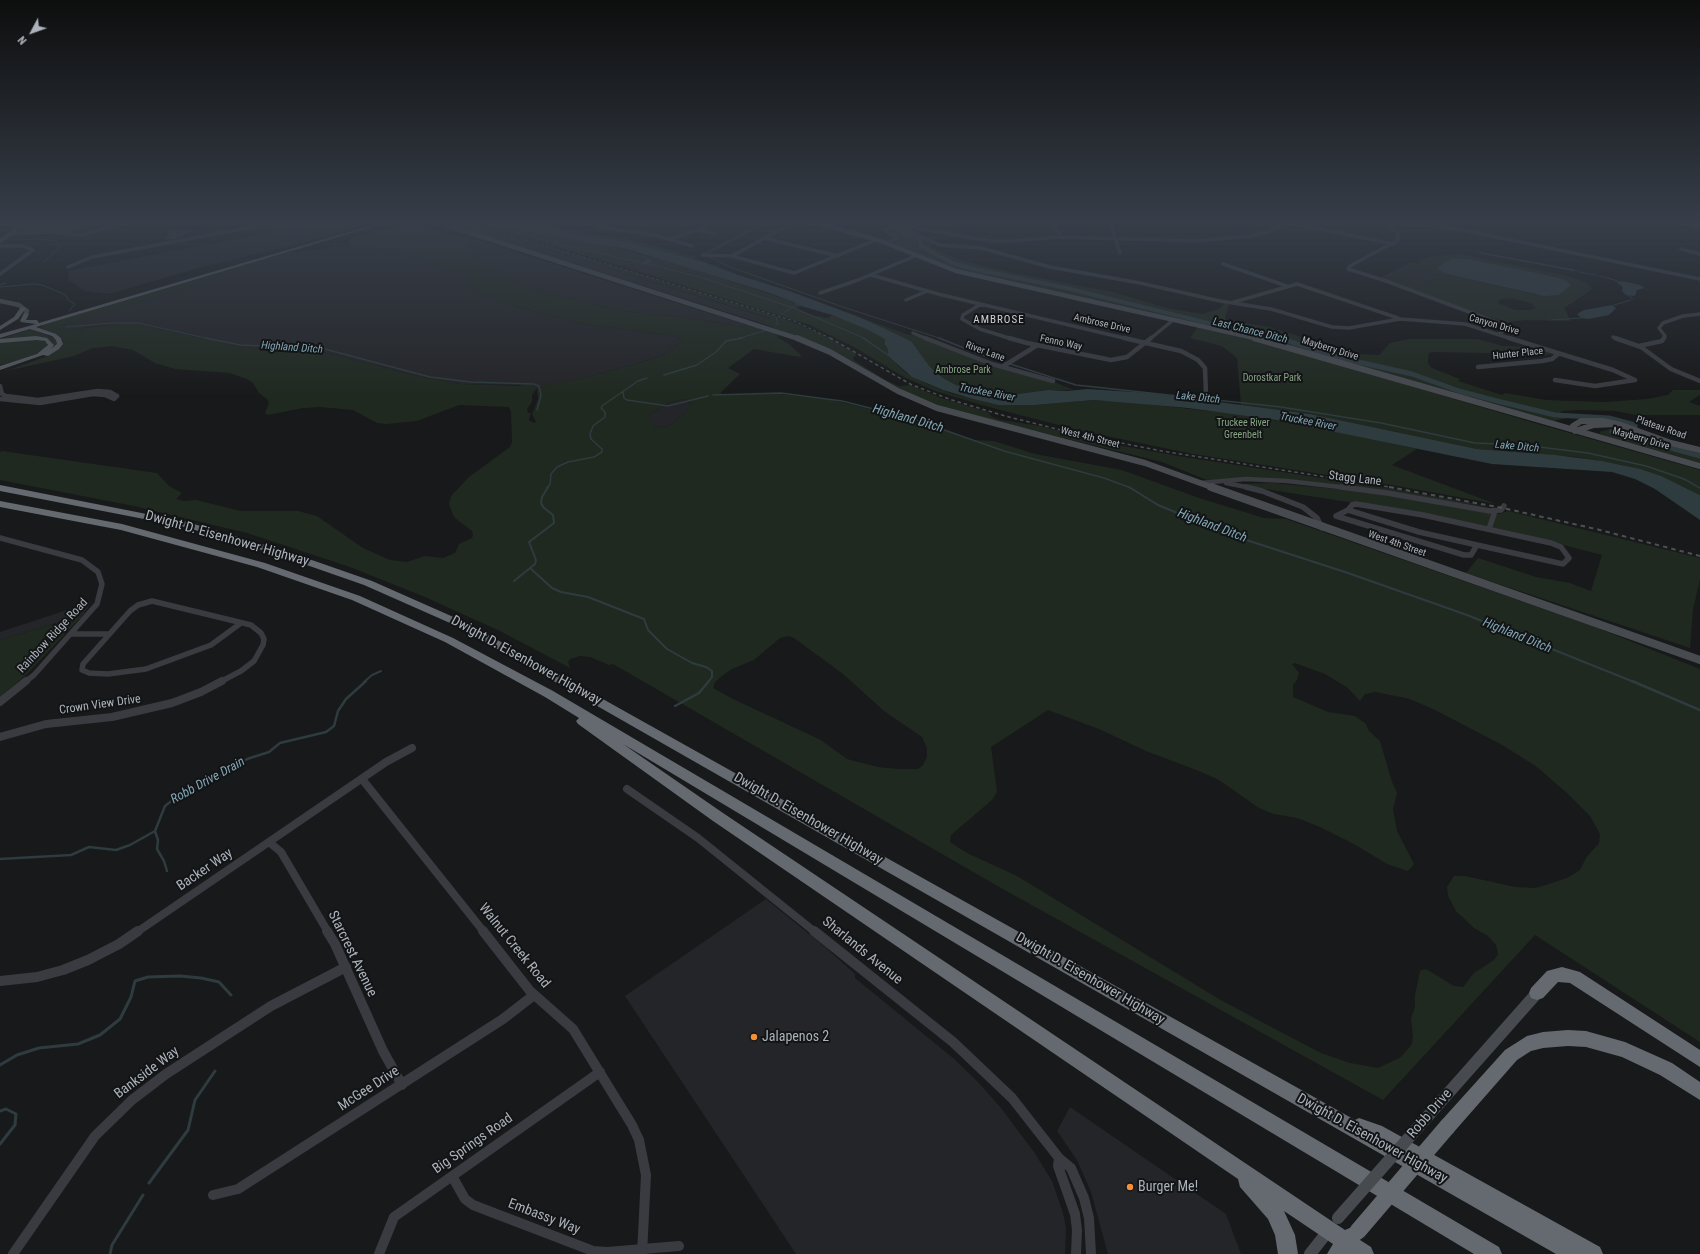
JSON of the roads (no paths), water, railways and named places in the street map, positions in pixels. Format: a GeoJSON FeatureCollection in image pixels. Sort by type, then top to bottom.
{"type":"FeatureCollection","features":[{"type":"Feature","properties":{"kind":"highway"},"geometry":{"type":"LineString","coordinates":[[0,485],[129,509],[142,515]]}},
{"type":"Feature","properties":{"kind":"highway","name":"Dwight D. Eisenhower Highway"},"geometry":{"type":"LineString","coordinates":[[0,488],[187,525],[267,549],[348,576],[412,601],[498,643],[1575,1254]]}},
{"type":"Feature","properties":{"kind":"highway","name":"Dwight D. Eisenhower Highway"},"geometry":{"type":"LineString","coordinates":[[0,504],[86,520],[154,535],[294,576],[356,598],[450,640],[549,694],[1492,1254]]}},
{"type":"Feature","properties":{"kind":"highway"},"geometry":{"type":"LineString","coordinates":[[549,694],[582,721],[718,817],[1218,1155],[1334,1224],[1348,1242],[1364,1254]]}},
{"type":"Feature","properties":{"kind":"highway"},"geometry":{"type":"LineString","coordinates":[[1537,993],[1553,976],[1562,974],[1574,977],[1700,1059]]}},
{"type":"Feature","properties":{"kind":"highway"},"geometry":{"type":"LineString","coordinates":[[1348,1242],[1511,1055],[1527,1044],[1547,1039],[1586,1039],[1625,1050],[1666,1069],[1700,1092]]}},
{"type":"Feature","properties":{"kind":"highway"},"geometry":{"type":"LineString","coordinates":[[1341,1122],[1376,1132],[1593,1254]]}},
{"type":"Feature","properties":{"kind":"highway"},"geometry":{"type":"LineString","coordinates":[[1218,1155],[1248,1180],[1267,1201],[1285,1235],[1288,1254]]}},
{"type":"Feature","properties":{"kind":"main road"},"geometry":{"type":"LineString","coordinates":[[0,334],[181,281]]}},
{"type":"Feature","properties":{"kind":"main road"},"geometry":{"type":"LineString","coordinates":[[0,334],[30,327],[185,281]]}},
{"type":"Feature","properties":{"kind":"main road","name":"West 4th Street"},"geometry":{"type":"LineString","coordinates":[[620,281],[793,336],[830,352],[903,393],[937,408],[974,419],[1122,456],[1322,528],[1700,660]]}},
{"type":"Feature","properties":{"kind":"main road","name":"Mayberry Drive"},"geometry":{"type":"LineString","coordinates":[[994,281],[1274,343],[1700,466]]}},
{"type":"Feature","properties":{"kind":"main road"},"geometry":{"type":"LineString","coordinates":[[0,301],[17,304],[27,310],[23,319],[27,322],[48,319]]}},
{"type":"Feature","properties":{"kind":"main road"},"geometry":{"type":"LineString","coordinates":[[0,328],[16,318],[23,308]]}},
{"type":"Feature","properties":{"kind":"main road"},"geometry":{"type":"LineString","coordinates":[[0,368],[42,357],[54,350],[60,344],[60,340],[56,337],[30,327]]}},
{"type":"Feature","properties":{"kind":"main road"},"geometry":{"type":"LineString","coordinates":[[0,341],[36,338],[47,340],[51,343],[50,347],[45,352],[0,368]]}},
{"type":"Feature","properties":{"kind":"main road","name":"Plateau Road"},"geometry":{"type":"LineString","coordinates":[[1575,431],[1594,425],[1616,424],[1665,441],[1700,450]]}},
{"type":"Feature","properties":{"kind":"main road","name":"Robb Drive"},"geometry":{"type":"LineString","coordinates":[[1310,1254],[1334,1224],[1537,993]]}},
{"type":"Feature","properties":{"kind":"street"},"geometry":{"type":"LineString","coordinates":[[820,293],[855,281]]}},
{"type":"Feature","properties":{"kind":"street","name":"Ambrose Drive"},"geometry":{"type":"LineString","coordinates":[[890,281],[927,291],[1181,351],[1201,363],[1206,371],[1206,395]]}},
{"type":"Feature","properties":{"kind":"street","name":"Canyon Drive"},"geometry":{"type":"LineString","coordinates":[[1126,281],[1233,303],[1276,310],[1337,327],[1349,328],[1400,319],[1461,324],[1498,334],[1617,372],[1635,380],[1595,386],[1555,380]]}},
{"type":"Feature","properties":{"kind":"street"},"geometry":{"type":"LineString","coordinates":[[1271,281],[1287,286]]}},
{"type":"Feature","properties":{"kind":"street"},"geometry":{"type":"LineString","coordinates":[[1384,281],[1508,326],[1508,329],[1498,334]]}},
{"type":"Feature","properties":{"kind":"street"},"geometry":{"type":"LineString","coordinates":[[1233,303],[1297,284],[1400,319]]}},
{"type":"Feature","properties":{"kind":"street"},"geometry":{"type":"LineString","coordinates":[[906,300],[927,291]]}},
{"type":"Feature","properties":{"kind":"street","name":"Fenno Way"},"geometry":{"type":"LineString","coordinates":[[981,304],[963,315],[962,319],[973,326],[988,332],[1036,346],[1116,360],[1127,357],[1173,320]]}},
{"type":"Feature","properties":{"kind":"street"},"geometry":{"type":"LineString","coordinates":[[1639,346],[1657,343],[1664,339],[1665,336],[1659,328],[1663,323],[1683,316],[1700,314]]}},
{"type":"Feature","properties":{"kind":"street","name":"River Lane"},"geometry":{"type":"LineString","coordinates":[[913,334],[1053,381]]}},
{"type":"Feature","properties":{"kind":"street"},"geometry":{"type":"LineString","coordinates":[[1613,337],[1639,346],[1671,369],[1700,381]]}},
{"type":"Feature","properties":{"kind":"street"},"geometry":{"type":"LineString","coordinates":[[1006,365],[1036,346]]}},
{"type":"Feature","properties":{"kind":"street","name":"Hunter Place"},"geometry":{"type":"LineString","coordinates":[[1478,367],[1542,361],[1552,359],[1558,354]]}},
{"type":"Feature","properties":{"kind":"street"},"geometry":{"type":"LineString","coordinates":[[0,386],[2,394],[6,396],[38,400],[53,400],[98,391],[110,392],[117,396],[114,399],[105,395],[93,394],[40,403],[0,399]]}},
{"type":"Feature","properties":{"kind":"street","name":"Stagg Lane"},"geometry":{"type":"LineString","coordinates":[[1200,483],[1256,479],[1304,483],[1387,493],[1495,511]]}},
{"type":"Feature","properties":{"kind":"street"},"geometry":{"type":"LineString","coordinates":[[1218,481],[1262,491],[1303,507],[1317,518],[1322,528]]}},
{"type":"Feature","properties":{"kind":"street"},"geometry":{"type":"LineString","coordinates":[[1348,510],[1419,532],[1477,545],[1558,564],[1566,562],[1568,558],[1564,550],[1556,544],[1489,529],[1360,505],[1352,505],[1348,510],[1336,516],[1464,555],[1471,555],[1477,545]]}},
{"type":"Feature","properties":{"kind":"street"},"geometry":{"type":"LineString","coordinates":[[1489,529],[1495,511],[1501,510],[1504,506]]}},
{"type":"Feature","properties":{"kind":"street","name":"Rainbow Ridge Road"},"geometry":{"type":"LineString","coordinates":[[0,538],[75,557],[89,563],[101,577],[102,584],[100,597],[90,613],[72,634],[34,675],[0,702]]}},
{"type":"Feature","properties":{"kind":"street","name":"Crown View Drive"},"geometry":{"type":"LineString","coordinates":[[0,737],[46,724],[143,712],[172,703],[201,692],[241,671],[254,661],[263,645],[263,636],[255,627],[162,602],[143,603],[130,611],[109,634]]}},
{"type":"Feature","properties":{"kind":"street"},"geometry":{"type":"LineString","coordinates":[[109,634],[82,664],[82,670],[89,673],[108,674],[146,669],[210,645],[241,623]]}},
{"type":"Feature","properties":{"kind":"street"},"geometry":{"type":"LineString","coordinates":[[72,634],[109,634]]}},
{"type":"Feature","properties":{"kind":"street","name":"Backer Way"},"geometry":{"type":"LineString","coordinates":[[0,981],[54,973],[80,964],[106,951],[137,933],[362,779],[412,748]]}},
{"type":"Feature","properties":{"kind":"street","name":"Walnut Creek Road"},"geometry":{"type":"LineString","coordinates":[[362,779],[534,995],[566,1020],[632,1125],[644,1158],[646,1193],[642,1252]]}},
{"type":"Feature","properties":{"kind":"street","name":"Sharlands Avenue"},"geometry":{"type":"LineString","coordinates":[[627,789],[698,838],[958,1046],[1007,1092],[1059,1158],[1071,1168],[1084,1198],[1089,1218],[1091,1254]]}},
{"type":"Feature","properties":{"kind":"street","name":"Starcrest Avenue"},"geometry":{"type":"LineString","coordinates":[[269,842],[281,852],[335,944],[382,1051],[402,1085]]}},
{"type":"Feature","properties":{"kind":"street","name":"Bankside Way"},"geometry":{"type":"LineString","coordinates":[[13,1254],[80,1156],[113,1117],[132,1100],[161,1077],[271,1006],[346,967]]}},
{"type":"Feature","properties":{"kind":"street","name":"McGee Drive"},"geometry":{"type":"LineString","coordinates":[[213,1195],[238,1190],[503,1019],[534,995]]}},
{"type":"Feature","properties":{"kind":"street","name":"Big Springs Road"},"geometry":{"type":"LineString","coordinates":[[379,1254],[394,1217],[600,1072]]}},
{"type":"Feature","properties":{"kind":"street","name":"Sharlands Avenue"},"geometry":{"type":"LineString","coordinates":[[1059,1158],[1058,1166],[1075,1214],[1077,1230],[1076,1254]]}},
{"type":"Feature","properties":{"kind":"street","name":"Embassy Way"},"geometry":{"type":"LineString","coordinates":[[452,1176],[465,1199],[473,1205],[584,1248],[607,1252],[642,1252],[679,1246]]}},
{"type":"Feature","properties":{"kind":"water","name":"Truckee River"},"geometry":{"type":"Polygon","coordinates":[[[730,281],[756,281],[792,292],[859,317],[911,341],[930,367],[943,378],[956,385],[973,390],[1017,394],[1048,390],[1067,391],[1087,389],[1151,393],[1310,414],[1477,449],[1556,455],[1602,461],[1640,469],[1661,476],[1700,495],[1700,520],[1655,489],[1635,479],[1612,472],[1492,464],[1276,420],[1188,408],[1094,400],[1035,405],[998,405],[973,399],[943,390],[912,377],[888,356],[888,349],[885,345],[885,339],[868,330],[832,315],[798,305],[794,302],[730,281]]]}},
{"type":"Feature","properties":{"kind":"water"},"geometry":{"type":"Polygon","coordinates":[[[1476,281],[1566,281],[1571,285],[1559,295],[1544,296],[1476,281]]]}},
{"type":"Feature","properties":{"kind":"water"},"geometry":{"type":"Polygon","coordinates":[[[1622,281],[1640,285],[1645,288],[1637,290],[1635,296],[1626,295],[1622,291],[1623,287],[1616,282],[1622,281]]]}},
{"type":"Feature","properties":{"kind":"water"},"geometry":{"type":"Polygon","coordinates":[[[1612,305],[1616,308],[1609,315],[1588,319],[1581,318],[1577,314],[1584,310],[1612,305]]]}},
{"type":"Feature","properties":{"kind":"waterway"},"geometry":{"type":"LineString","coordinates":[[711,281],[792,307]]}},
{"type":"Feature","properties":{"kind":"waterway","name":"Lake Ditch"},"geometry":{"type":"LineString","coordinates":[[768,281],[846,308],[939,338]]}},
{"type":"Feature","properties":{"kind":"waterway","name":"Last Chance Ditch"},"geometry":{"type":"LineString","coordinates":[[1030,281],[1212,324],[1273,335],[1283,339]]}},
{"type":"Feature","properties":{"kind":"waterway","name":"Highland Ditch"},"geometry":{"type":"LineString","coordinates":[[0,285],[6,283]]}},
{"type":"Feature","properties":{"kind":"waterway","name":"Highland Ditch"},"geometry":{"type":"LineString","coordinates":[[0,287],[33,284],[42,285],[66,295],[68,300],[75,304],[69,311]]}},
{"type":"Feature","properties":{"kind":"waterway"},"geometry":{"type":"LineString","coordinates":[[1628,295],[1633,299]]}},
{"type":"Feature","properties":{"kind":"waterway"},"geometry":{"type":"LineString","coordinates":[[1614,305],[1631,300]]}},
{"type":"Feature","properties":{"kind":"waterway"},"geometry":{"type":"LineString","coordinates":[[792,307],[797,304]]}},
{"type":"Feature","properties":{"kind":"waterway"},"geometry":{"type":"LineString","coordinates":[[785,312],[792,307]]}},
{"type":"Feature","properties":{"kind":"waterway"},"geometry":{"type":"LineString","coordinates":[[792,307],[866,339]]}},
{"type":"Feature","properties":{"kind":"waterway"},"geometry":{"type":"LineString","coordinates":[[776,317],[778,324],[776,325]]}},
{"type":"Feature","properties":{"kind":"waterway"},"geometry":{"type":"LineString","coordinates":[[1551,320],[1581,318]]}},
{"type":"Feature","properties":{"kind":"waterway","name":"Highland Ditch"},"geometry":{"type":"LineString","coordinates":[[66,327],[112,323],[138,323],[210,339]]}},
{"type":"Feature","properties":{"kind":"waterway"},"geometry":{"type":"LineString","coordinates":[[738,339],[767,330]]}},
{"type":"Feature","properties":{"kind":"waterway","name":"Highland Ditch"},"geometry":{"type":"LineString","coordinates":[[205,338],[210,339]]}},
{"type":"Feature","properties":{"kind":"waterway"},"geometry":{"type":"LineString","coordinates":[[738,339],[742,338]]}},
{"type":"Feature","properties":{"kind":"waterway"},"geometry":{"type":"LineString","coordinates":[[863,338],[888,355]]}},
{"type":"Feature","properties":{"kind":"waterway","name":"Lake Ditch"},"geometry":{"type":"LineString","coordinates":[[939,338],[979,354],[1076,385],[1281,407],[1381,423],[1475,443],[1523,445],[1588,453],[1646,466],[1684,479],[1700,488]]}},
{"type":"Feature","properties":{"kind":"waterway","name":"Last Chance Ditch"},"geometry":{"type":"LineString","coordinates":[[1280,338],[1332,356],[1412,374],[1459,391],[1497,401],[1555,415],[1609,418],[1635,425],[1635,428]]}},
{"type":"Feature","properties":{"kind":"waterway","name":"Highland Ditch"},"geometry":{"type":"LineString","coordinates":[[210,339],[240,345],[321,348],[430,377],[471,382],[534,384],[539,386],[541,395],[537,410]]}},
{"type":"Feature","properties":{"kind":"waterway"},"geometry":{"type":"LineString","coordinates":[[664,375],[697,365],[716,352],[726,341],[738,339]]}},
{"type":"Feature","properties":{"kind":"waterway"},"geometry":{"type":"LineString","coordinates":[[547,488],[550,484],[551,474],[557,467],[568,462],[594,457],[602,452],[602,449],[591,439],[590,434],[593,426],[605,417],[605,412],[601,408],[602,406],[638,381],[647,378]]}},
{"type":"Feature","properties":{"kind":"waterway","name":"Highland Ditch"},"geometry":{"type":"LineString","coordinates":[[623,392],[624,398],[627,400],[668,406],[708,396]]}},
{"type":"Feature","properties":{"kind":"waterway","name":"Highland Ditch"},"geometry":{"type":"LineString","coordinates":[[713,395],[781,393],[842,401],[913,419],[1004,451],[1104,478],[1130,488]]}},
{"type":"Feature","properties":{"kind":"waterway","name":"Last Chance Ditch"},"geometry":{"type":"LineString","coordinates":[[1630,430],[1615,430],[1612,432],[1700,456]]}},
{"type":"Feature","properties":{"kind":"waterway"},"geometry":{"type":"LineString","coordinates":[[514,581],[535,564],[536,560],[529,542],[554,523],[553,515],[543,507],[541,503],[542,497],[548,487]]}},
{"type":"Feature","properties":{"kind":"waterway","name":"Highland Ditch"},"geometry":{"type":"LineString","coordinates":[[1130,488],[1158,505],[1231,535],[1348,573],[1467,615],[1634,682]]}},
{"type":"Feature","properties":{"kind":"waterway"},"geometry":{"type":"LineString","coordinates":[[531,569],[552,588],[561,592],[588,597],[644,619],[648,630],[667,649],[692,663],[706,667],[712,671],[712,677],[708,682]]}},
{"type":"Feature","properties":{"kind":"waterway","name":"Robb Drive Drain"},"geometry":{"type":"LineString","coordinates":[[364,682],[372,675],[381,671]]}},
{"type":"Feature","properties":{"kind":"waterway","name":"Robb Drive Drain"},"geometry":{"type":"LineString","coordinates":[[155,831],[165,806],[178,796],[217,778],[247,759],[269,752],[280,743],[326,732],[334,726],[338,711],[346,699],[366,681]]}},
{"type":"Feature","properties":{"kind":"waterway"},"geometry":{"type":"LineString","coordinates":[[675,706],[699,693],[709,681]]}},
{"type":"Feature","properties":{"kind":"waterway","name":"Highland Ditch"},"geometry":{"type":"LineString","coordinates":[[1632,681],[1700,710]]}},
{"type":"Feature","properties":{"kind":"waterway","name":"Robb Drive Drain"},"geometry":{"type":"LineString","coordinates":[[0,859],[71,855],[89,847],[116,850],[130,845],[155,831]]}},
{"type":"Feature","properties":{"kind":"waterway"},"geometry":{"type":"LineString","coordinates":[[155,831],[158,840],[157,849],[164,861],[167,871]]}},
{"type":"Feature","properties":{"kind":"waterway"},"geometry":{"type":"LineString","coordinates":[[0,1065],[17,1055],[39,1048],[78,1044],[100,1035],[120,1019],[131,997],[135,981],[148,977],[180,976],[201,978],[219,982],[231,995]]}},
{"type":"Feature","properties":{"kind":"waterway"},"geometry":{"type":"LineString","coordinates":[[149,1183],[188,1130],[195,1100],[215,1071]]}},
{"type":"Feature","properties":{"kind":"waterway"},"geometry":{"type":"LineString","coordinates":[[0,1111],[6,1109],[16,1114],[15,1125],[0,1144]]}},
{"type":"Feature","properties":{"kind":"waterway"},"geometry":{"type":"LineString","coordinates":[[110,1254],[112,1245],[143,1195]]}},
{"type":"Feature","properties":{"kind":"railway"},"geometry":{"type":"LineString","coordinates":[[660,281],[794,321],[831,338]]}},
{"type":"Feature","properties":{"kind":"railway"},"geometry":{"type":"LineString","coordinates":[[831,338],[912,385],[952,400],[1005,416],[1081,435],[1162,451],[1391,487]]}},
{"type":"Feature","properties":{"kind":"railway"},"geometry":{"type":"LineString","coordinates":[[1391,487],[1395,488]]}},
{"type":"Feature","properties":{"kind":"railway"},"geometry":{"type":"LineString","coordinates":[[1391,487],[1503,508],[1596,529],[1700,556]]}},
{"type":"Feature","properties":{"kind":"place","name":"Jalapenos 2"},"geometry":{"type":"Point","coordinates":[754,1037]}},
{"type":"Feature","properties":{"kind":"place","name":"Burger Me!"},"geometry":{"type":"Point","coordinates":[1130,1187]}},
{"type":"Feature","properties":{"kind":"district","name":"AMBROSE"},"geometry":{"type":"Point","coordinates":[999,320]}},
{"type":"Feature","properties":{"kind":"park label","name":"Ambrose Park"},"geometry":{"type":"Point","coordinates":[963,370]}},
{"type":"Feature","properties":{"kind":"park label","name":"Dorostkar Park"},"geometry":{"type":"Point","coordinates":[1272,378]}},
{"type":"Feature","properties":{"kind":"park label","name":"Truckee River Greenbelt"},"geometry":{"type":"Point","coordinates":[1243,428]}}]}
